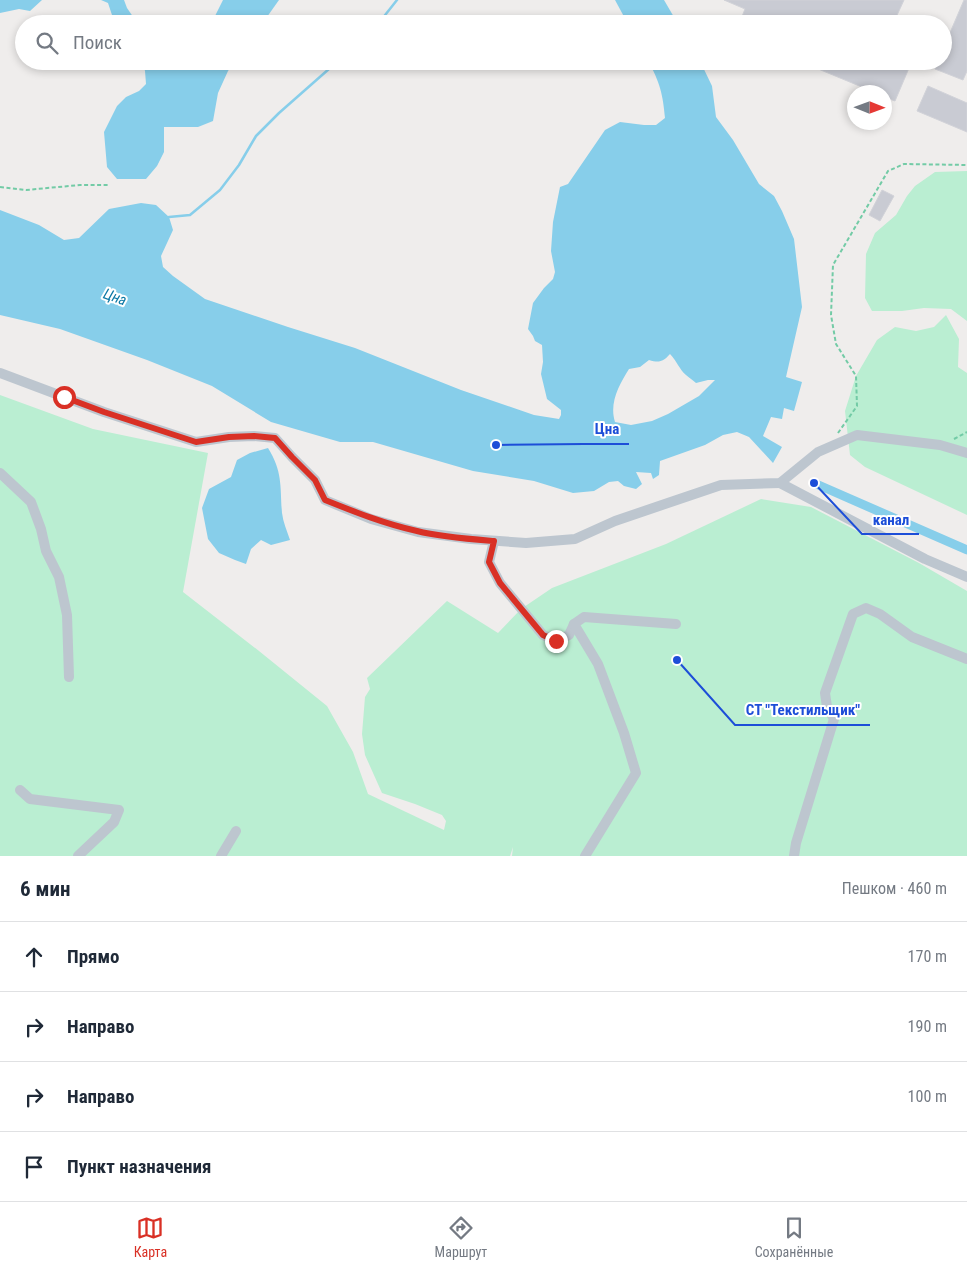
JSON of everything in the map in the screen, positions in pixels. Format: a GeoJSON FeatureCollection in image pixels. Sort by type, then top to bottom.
{"type":"FeatureCollection","features":[{"type":"Feature","properties":{"kind":"street"},"geometry":{"type":"LineString","coordinates":[[0,373],[104,412],[196,442],[229,437],[254,436],[275,438],[315,480],[325,500],[372,519],[418,532],[471,539],[526,543],[574,539],[615,521],[721,486],[780,483],[925,559],[967,577]]}},
{"type":"Feature","properties":{"kind":"street"},"geometry":{"type":"LineString","coordinates":[[780,483],[818,452],[857,435],[940,445],[967,453]]}},
{"type":"Feature","properties":{"kind":"street"},"geometry":{"type":"LineString","coordinates":[[0,474],[31,502],[41,529],[46,551],[59,577],[67,615],[69,677]]}},
{"type":"Feature","properties":{"kind":"street"},"geometry":{"type":"LineString","coordinates":[[494,541],[489,562],[500,583],[543,635],[556,641],[569,635],[574,624],[584,617],[676,624]]}},
{"type":"Feature","properties":{"kind":"street"},"geometry":{"type":"LineString","coordinates":[[794,856],[796,843],[834,719],[827,707],[825,693],[853,614],[866,608],[880,614],[912,637],[967,659]]}},
{"type":"Feature","properties":{"kind":"street"},"geometry":{"type":"LineString","coordinates":[[574,624],[598,664],[624,733],[636,773],[585,856]]}},
{"type":"Feature","properties":{"kind":"street"},"geometry":{"type":"LineString","coordinates":[[20,790],[30,799],[120,810],[114,822],[78,856]]}},
{"type":"Feature","properties":{"kind":"street"},"geometry":{"type":"LineString","coordinates":[[221,856],[236,831]]}},
{"type":"Feature","properties":{"kind":"path"},"geometry":{"type":"LineString","coordinates":[[838,434],[857,406],[856,376],[836,344],[831,315],[833,265],[888,171],[904,164],[967,165]]}},
{"type":"Feature","properties":{"kind":"path"},"geometry":{"type":"LineString","coordinates":[[0,187],[26,190],[80,185],[109,185]]}},
{"type":"Feature","properties":{"kind":"green space"},"geometry":{"type":"Polygon","coordinates":[[[967,171],[967,321],[951,309],[924,308],[902,311],[872,311],[865,298],[866,254],[875,233],[896,215],[915,186],[935,172],[967,171]]]}},
{"type":"Feature","properties":{"kind":"green space"},"geometry":{"type":"Polygon","coordinates":[[[946,315],[959,339],[958,367],[967,373],[967,515],[865,467],[850,455],[845,411],[856,376],[877,340],[895,327],[916,331],[934,327],[946,315]]]}},
{"type":"Feature","properties":{"kind":"green space"},"geometry":{"type":"Polygon","coordinates":[[[0,395],[93,429],[208,453],[183,592],[327,706],[353,752],[368,794],[444,830],[446,821],[442,815],[382,793],[365,755],[362,734],[365,697],[370,689],[367,678],[447,601],[498,633],[521,609],[552,588],[666,544],[761,499],[811,507],[919,563],[967,591],[967,856],[512,856],[513,847],[510,856],[0,856],[0,395]]]}},
{"type":"Feature","properties":{"kind":"water"},"geometry":{"type":"Polygon","coordinates":[[[0,0],[42,0],[30,11],[19,9],[0,13],[0,0]]]}},
{"type":"Feature","properties":{"kind":"water"},"geometry":{"type":"Polygon","coordinates":[[[101,0],[124,0],[132,15],[112,15],[108,3],[101,0]]]}},
{"type":"Feature","properties":{"kind":"water"},"geometry":{"type":"Polygon","coordinates":[[[223,0],[279,0],[268,15],[216,15],[223,0]]]}},
{"type":"Feature","properties":{"kind":"water"},"geometry":{"type":"Polygon","coordinates":[[[615,0],[664,0],[673,15],[623,15],[615,0]]]}},
{"type":"Feature","properties":{"kind":"water"},"geometry":{"type":"Polygon","coordinates":[[[229,70],[218,93],[213,121],[198,127],[164,127],[164,152],[157,166],[146,179],[117,179],[107,167],[104,132],[117,106],[126,97],[139,91],[146,84],[145,71],[229,70]]]}},
{"type":"Feature","properties":{"kind":"water"},"geometry":{"type":"Polygon","coordinates":[[[652,70],[704,70],[712,86],[716,117],[733,140],[759,184],[774,196],[794,239],[802,307],[786,377],[802,382],[794,411],[784,408],[782,419],[771,417],[763,436],[782,447],[773,463],[749,437],[737,432],[723,435],[705,445],[660,461],[659,475],[653,479],[651,473],[636,472],[642,484],[636,489],[624,486],[618,481],[609,482],[594,491],[573,493],[534,481],[473,471],[373,442],[340,442],[271,422],[212,386],[147,360],[60,329],[0,315],[0,210],[39,225],[64,240],[79,238],[109,209],[141,203],[156,205],[169,217],[173,230],[161,256],[163,267],[205,299],[355,348],[461,390],[534,415],[559,419],[561,410],[547,399],[541,374],[543,362],[542,345],[535,341],[528,329],[533,303],[553,279],[555,272],[551,251],[553,222],[560,187],[568,184],[605,130],[620,122],[656,125],[665,118],[660,89],[652,70]],[[670,354],[661,361],[649,360],[640,367],[629,369],[614,401],[613,415],[615,422],[631,425],[652,421],[699,396],[715,380],[696,383],[684,373],[670,354]]]}},
{"type":"Feature","properties":{"kind":"water"},"geometry":{"type":"Polygon","coordinates":[[[268,448],[278,472],[283,516],[290,540],[271,545],[261,540],[251,549],[246,564],[219,553],[208,539],[202,508],[209,489],[231,477],[237,460],[250,453],[268,448]]]}},
{"type":"Feature","properties":{"kind":"building"},"geometry":{"type":"Polygon","coordinates":[[[724,0],[904,0],[897,15],[743,15],[745,9],[724,0]]]}},
{"type":"Feature","properties":{"kind":"building"},"geometry":{"type":"Polygon","coordinates":[[[964,0],[967,0],[967,71],[963,80],[938,70],[952,70],[952,28],[964,0]]]}},
{"type":"Feature","properties":{"kind":"building"},"geometry":{"type":"Polygon","coordinates":[[[821,70],[908,70],[895,101],[892,100],[892,85],[857,85],[821,70]]]}},
{"type":"Feature","properties":{"kind":"building"},"geometry":{"type":"Polygon","coordinates":[[[928,86],[967,103],[967,132],[917,111],[928,86]]]}},
{"type":"Feature","properties":{"kind":"building"},"geometry":{"type":"Polygon","coordinates":[[[882,190],[894,196],[880,221],[869,215],[882,190]]]}},
{"type":"Feature","properties":{"kind":"waterway"},"geometry":{"type":"LineString","coordinates":[[385,15],[397,0]]}},
{"type":"Feature","properties":{"kind":"waterway"},"geometry":{"type":"LineString","coordinates":[[169,217],[190,215],[220,190],[239,165],[256,136],[328,70]]}},
{"type":"Feature","properties":{"kind":"waterway"},"geometry":{"type":"LineString","coordinates":[[814,483],[967,550]]}},
{"type":"Feature","properties":{"kind":"place","name":"Цна"},"geometry":{"type":"Point","coordinates":[496,445]}},
{"type":"Feature","properties":{"kind":"place","name":"канал"},"geometry":{"type":"Point","coordinates":[814,483]}},
{"type":"Feature","properties":{"kind":"place","name":"СТ \"Текстильщик\""},"geometry":{"type":"Point","coordinates":[677,660]}},
{"type":"Feature","properties":{"kind":"route"},"geometry":{"type":"LineString","coordinates":[[64,397],[196,442],[229,437],[254,436],[275,438],[315,480],[325,500],[372,519],[418,532],[494,541],[489,562],[500,583],[543,635],[556,641]]}}]}
